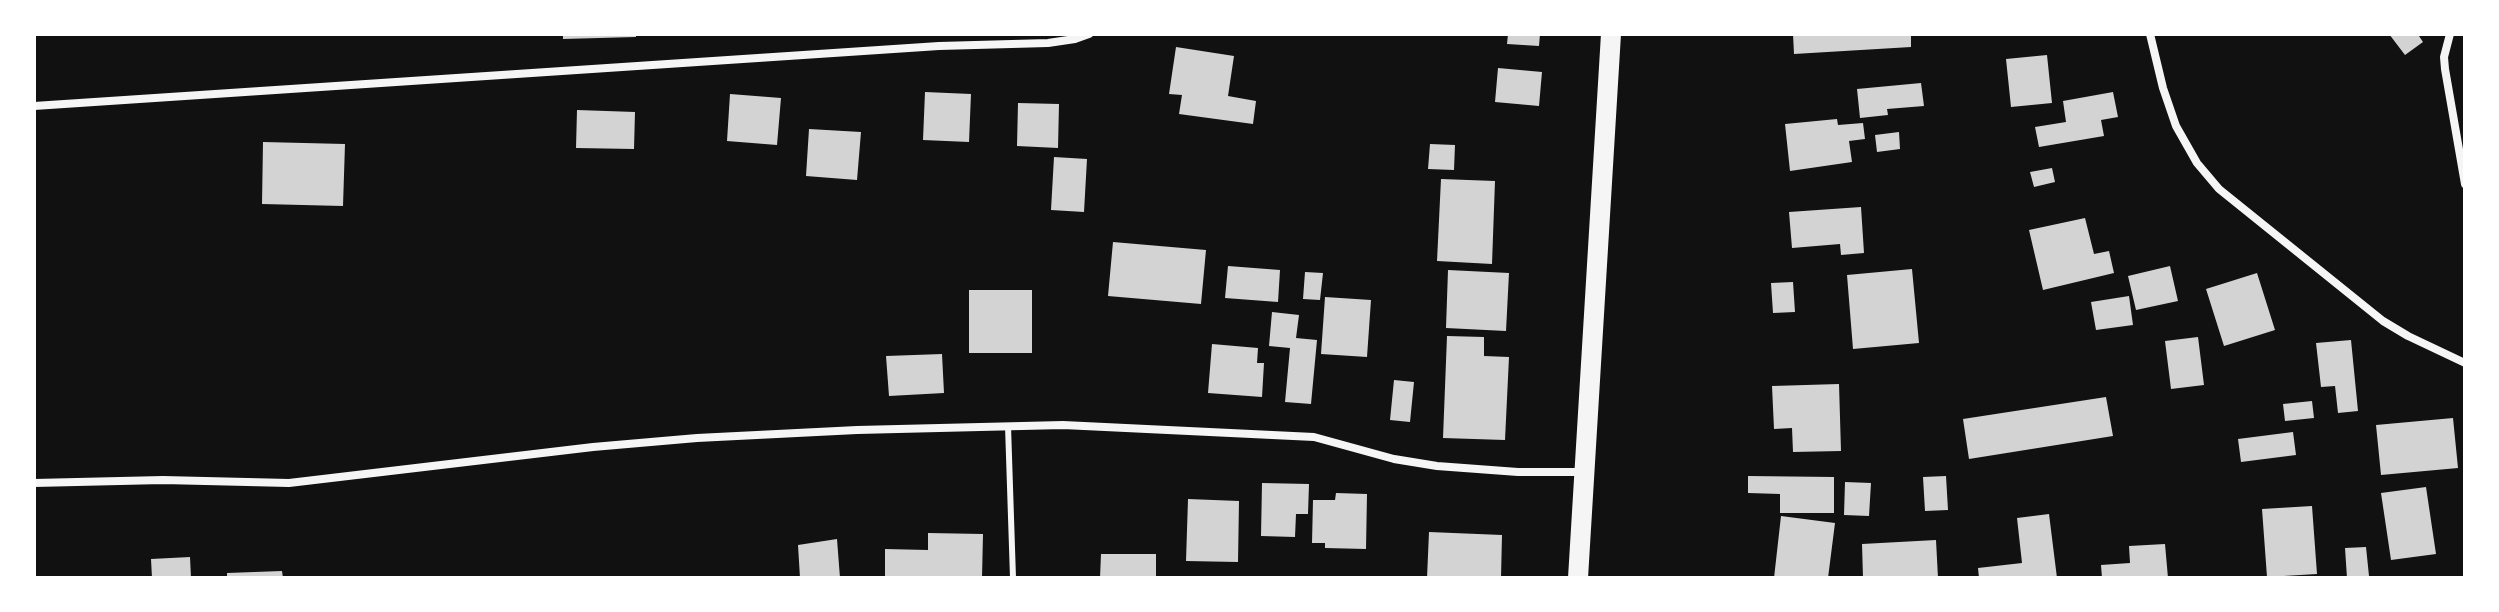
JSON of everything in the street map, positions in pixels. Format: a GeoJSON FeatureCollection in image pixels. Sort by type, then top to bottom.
{"type":"FeatureCollection","features":[{"type":"Feature","properties":{"kind":"main road"},"geometry":{"type":"LineString","coordinates":[[1582,577],[1583,472],[1611,34]]}},
{"type":"Feature","properties":{"kind":"street"},"geometry":{"type":"LineString","coordinates":[[34,106],[939,46],[1048,43],[1089,34]]}},
{"type":"Feature","properties":{"kind":"street"},"geometry":{"type":"LineString","coordinates":[[2150,34],[2176,126],[2212,182],[2239,208],[2383,321],[2465,363]]}},
{"type":"Feature","properties":{"kind":"street"},"geometry":{"type":"LineString","coordinates":[[2450,34],[2444,57],[2445,69],[2465,184]]}},
{"type":"Feature","properties":{"kind":"street"},"geometry":{"type":"LineString","coordinates":[[34,483],[163,480],[289,483],[645,442],[1008,426],[1126,426],[1314,437],[1394,459],[1437,466],[1518,472],[1583,472]]}},
{"type":"Feature","properties":{"kind":"lane"},"geometry":{"type":"LineString","coordinates":[[1008,426],[1013,578]]}},
{"type":"Feature","properties":{"kind":"building"},"geometry":{"type":"Polygon","coordinates":[[[563,34],[636,34],[636,37],[563,39],[563,34]]]}},
{"type":"Feature","properties":{"kind":"building"},"geometry":{"type":"Polygon","coordinates":[[[1508,34],[1540,34],[1539,46],[1507,44],[1508,34]]]}},
{"type":"Feature","properties":{"kind":"building"},"geometry":{"type":"Polygon","coordinates":[[[1793,34],[1911,34],[1911,47],[1794,54],[1793,34]]]}},
{"type":"Feature","properties":{"kind":"building"},"geometry":{"type":"Polygon","coordinates":[[[2389,34],[2422,34],[2419,36],[2423,42],[2405,55],[2389,34]]]}},
{"type":"Feature","properties":{"kind":"building"},"geometry":{"type":"Polygon","coordinates":[[[1176,47],[1234,56],[1228,96],[1256,101],[1253,124],[1179,114],[1182,95],[1169,94],[1176,47]]]}},
{"type":"Feature","properties":{"kind":"building"},"geometry":{"type":"Polygon","coordinates":[[[2047,55],[2052,103],[2011,107],[2006,59],[2047,55]]]}},
{"type":"Feature","properties":{"kind":"building"},"geometry":{"type":"Polygon","coordinates":[[[1498,68],[1542,72],[1539,106],[1495,102],[1498,68]]]}},
{"type":"Feature","properties":{"kind":"building"},"geometry":{"type":"Polygon","coordinates":[[[1921,83],[1924,106],[1887,109],[1888,115],[1860,118],[1857,89],[1921,83]]]}},
{"type":"Feature","properties":{"kind":"building"},"geometry":{"type":"Polygon","coordinates":[[[925,92],[971,94],[969,142],[923,140],[925,92]]]}},
{"type":"Feature","properties":{"kind":"building"},"geometry":{"type":"Polygon","coordinates":[[[2113,92],[2118,117],[2101,120],[2104,136],[2039,147],[2035,127],[2066,122],[2063,101],[2113,92]]]}},
{"type":"Feature","properties":{"kind":"building"},"geometry":{"type":"Polygon","coordinates":[[[730,94],[781,98],[777,145],[727,141],[730,94]]]}},
{"type":"Feature","properties":{"kind":"building"},"geometry":{"type":"Polygon","coordinates":[[[1018,103],[1059,104],[1058,148],[1017,146],[1018,103]]]}},
{"type":"Feature","properties":{"kind":"building"},"geometry":{"type":"Polygon","coordinates":[[[577,110],[635,112],[634,149],[576,148],[577,110]]]}},
{"type":"Feature","properties":{"kind":"building"},"geometry":{"type":"Polygon","coordinates":[[[1837,119],[1838,125],[1863,123],[1865,139],[1849,141],[1852,162],[1790,171],[1785,124],[1837,119]]]}},
{"type":"Feature","properties":{"kind":"building"},"geometry":{"type":"Polygon","coordinates":[[[809,129],[861,132],[857,180],[806,176],[809,129]]]}},
{"type":"Feature","properties":{"kind":"building"},"geometry":{"type":"Polygon","coordinates":[[[1899,132],[1900,149],[1877,152],[1875,135],[1899,132]]]}},
{"type":"Feature","properties":{"kind":"building"},"geometry":{"type":"Polygon","coordinates":[[[263,142],[345,144],[343,206],[262,204],[263,142]]]}},
{"type":"Feature","properties":{"kind":"building"},"geometry":{"type":"Polygon","coordinates":[[[1430,144],[1455,145],[1454,170],[1428,169],[1430,144]]]}},
{"type":"Feature","properties":{"kind":"building"},"geometry":{"type":"Polygon","coordinates":[[[1054,157],[1087,159],[1084,212],[1051,210],[1054,157]]]}},
{"type":"Feature","properties":{"kind":"building"},"geometry":{"type":"Polygon","coordinates":[[[2052,168],[2055,182],[2034,187],[2030,172],[2052,168]]]}},
{"type":"Feature","properties":{"kind":"building"},"geometry":{"type":"Polygon","coordinates":[[[1441,179],[1495,181],[1492,264],[1437,261],[1441,179]]]}},
{"type":"Feature","properties":{"kind":"building"},"geometry":{"type":"Polygon","coordinates":[[[1861,207],[1864,253],[1841,255],[1840,244],[1792,248],[1789,212],[1861,207]]]}},
{"type":"Feature","properties":{"kind":"building"},"geometry":{"type":"Polygon","coordinates":[[[2085,218],[2094,254],[2109,251],[2114,273],[2043,290],[2029,230],[2085,218]]]}},
{"type":"Feature","properties":{"kind":"building"},"geometry":{"type":"Polygon","coordinates":[[[1113,242],[1206,250],[1201,304],[1108,296],[1113,242]]]}},
{"type":"Feature","properties":{"kind":"building"},"geometry":{"type":"Polygon","coordinates":[[[1228,266],[1280,270],[1278,302],[1225,298],[1228,266]]]}},
{"type":"Feature","properties":{"kind":"building"},"geometry":{"type":"Polygon","coordinates":[[[2170,266],[2178,301],[2136,310],[2128,276],[2170,266]]]}},
{"type":"Feature","properties":{"kind":"building"},"geometry":{"type":"Polygon","coordinates":[[[1912,269],[1919,343],[1853,349],[1847,275],[1912,269]]]}},
{"type":"Feature","properties":{"kind":"building"},"geometry":{"type":"Polygon","coordinates":[[[1448,270],[1509,273],[1506,331],[1446,328],[1448,270]]]}},
{"type":"Feature","properties":{"kind":"building"},"geometry":{"type":"Polygon","coordinates":[[[1305,272],[1323,273],[1320,300],[1303,299],[1305,272]]]}},
{"type":"Feature","properties":{"kind":"building"},"geometry":{"type":"Polygon","coordinates":[[[2257,273],[2275,330],[2224,346],[2206,289],[2257,273]]]}},
{"type":"Feature","properties":{"kind":"building"},"geometry":{"type":"Polygon","coordinates":[[[1793,282],[1795,312],[1773,313],[1771,283],[1793,282]]]}},
{"type":"Feature","properties":{"kind":"building"},"geometry":{"type":"Polygon","coordinates":[[[969,290],[1032,290],[1032,353],[969,353],[969,290]]]}},
{"type":"Feature","properties":{"kind":"building"},"geometry":{"type":"Polygon","coordinates":[[[2129,296],[2133,325],[2096,330],[2091,302],[2129,296]]]}},
{"type":"Feature","properties":{"kind":"building"},"geometry":{"type":"Polygon","coordinates":[[[1325,297],[1371,300],[1367,357],[1321,354],[1325,297]]]}},
{"type":"Feature","properties":{"kind":"building"},"geometry":{"type":"Polygon","coordinates":[[[1272,312],[1299,315],[1296,338],[1317,340],[1311,404],[1285,402],[1290,348],[1269,346],[1272,312]]]}},
{"type":"Feature","properties":{"kind":"building"},"geometry":{"type":"Polygon","coordinates":[[[1447,336],[1484,337],[1484,356],[1509,357],[1505,440],[1443,438],[1447,336]]]}},
{"type":"Feature","properties":{"kind":"building"},"geometry":{"type":"Polygon","coordinates":[[[2198,337],[2204,385],[2171,389],[2165,341],[2198,337]]]}},
{"type":"Feature","properties":{"kind":"building"},"geometry":{"type":"Polygon","coordinates":[[[2351,340],[2358,411],[2338,413],[2335,386],[2321,387],[2316,343],[2351,340]]]}},
{"type":"Feature","properties":{"kind":"building"},"geometry":{"type":"Polygon","coordinates":[[[1212,344],[1258,348],[1257,363],[1264,363],[1262,397],[1208,393],[1212,344]]]}},
{"type":"Feature","properties":{"kind":"building"},"geometry":{"type":"Polygon","coordinates":[[[942,354],[944,393],[889,396],[886,356],[942,354]]]}},
{"type":"Feature","properties":{"kind":"building"},"geometry":{"type":"Polygon","coordinates":[[[1394,380],[1414,382],[1410,422],[1390,420],[1394,380]]]}},
{"type":"Feature","properties":{"kind":"building"},"geometry":{"type":"Polygon","coordinates":[[[1839,384],[1841,451],[1793,452],[1792,428],[1774,429],[1772,386],[1839,384]]]}},
{"type":"Feature","properties":{"kind":"building"},"geometry":{"type":"Polygon","coordinates":[[[2106,397],[2113,436],[1969,459],[1963,419],[2106,397]]]}},
{"type":"Feature","properties":{"kind":"building"},"geometry":{"type":"Polygon","coordinates":[[[2312,401],[2314,418],[2285,421],[2283,404],[2312,401]]]}},
{"type":"Feature","properties":{"kind":"building"},"geometry":{"type":"Polygon","coordinates":[[[2453,418],[2458,468],[2381,475],[2376,425],[2453,418]]]}},
{"type":"Feature","properties":{"kind":"building"},"geometry":{"type":"Polygon","coordinates":[[[2293,432],[2296,455],[2241,462],[2238,439],[2293,432]]]}},
{"type":"Feature","properties":{"kind":"building"},"geometry":{"type":"Polygon","coordinates":[[[1748,476],[1834,477],[1834,513],[1780,513],[1780,494],[1748,493],[1748,476]]]}},
{"type":"Feature","properties":{"kind":"building"},"geometry":{"type":"Polygon","coordinates":[[[1946,476],[1948,510],[1925,511],[1923,477],[1946,476]]]}},
{"type":"Feature","properties":{"kind":"building"},"geometry":{"type":"Polygon","coordinates":[[[1845,482],[1871,483],[1869,516],[1844,515],[1845,482]]]}},
{"type":"Feature","properties":{"kind":"building"},"geometry":{"type":"Polygon","coordinates":[[[1262,483],[1309,484],[1308,514],[1296,514],[1295,537],[1261,536],[1262,483]]]}},
{"type":"Feature","properties":{"kind":"building"},"geometry":{"type":"Polygon","coordinates":[[[2426,487],[2436,554],[2391,560],[2381,493],[2426,487]]]}},
{"type":"Feature","properties":{"kind":"building"},"geometry":{"type":"Polygon","coordinates":[[[1336,493],[1367,494],[1366,549],[1325,548],[1325,543],[1312,543],[1313,500],[1335,500],[1336,493]]]}},
{"type":"Feature","properties":{"kind":"building"},"geometry":{"type":"Polygon","coordinates":[[[1188,499],[1239,501],[1238,562],[1186,561],[1188,499]]]}},
{"type":"Feature","properties":{"kind":"building"},"geometry":{"type":"Polygon","coordinates":[[[2312,506],[2317,574],[2267,577],[2262,509],[2312,506]]]}},
{"type":"Feature","properties":{"kind":"building"},"geometry":{"type":"Polygon","coordinates":[[[2049,514],[2057,578],[1979,578],[1978,568],[2022,563],[2017,518],[2049,514]]]}},
{"type":"Feature","properties":{"kind":"building"},"geometry":{"type":"Polygon","coordinates":[[[1781,516],[1835,523],[1828,578],[1774,578],[1781,516]]]}},
{"type":"Feature","properties":{"kind":"building"},"geometry":{"type":"Polygon","coordinates":[[[1429,532],[1502,535],[1501,578],[1427,578],[1429,532]]]}},
{"type":"Feature","properties":{"kind":"building"},"geometry":{"type":"Polygon","coordinates":[[[928,533],[983,534],[982,578],[885,578],[885,549],[928,550],[928,533]]]}},
{"type":"Feature","properties":{"kind":"building"},"geometry":{"type":"Polygon","coordinates":[[[837,539],[840,578],[800,578],[798,545],[837,539]]]}},
{"type":"Feature","properties":{"kind":"building"},"geometry":{"type":"Polygon","coordinates":[[[1936,540],[1938,578],[1863,578],[1862,544],[1936,540]]]}},
{"type":"Feature","properties":{"kind":"building"},"geometry":{"type":"Polygon","coordinates":[[[2165,544],[2168,578],[2102,578],[2101,565],[2130,563],[2129,546],[2165,544]]]}},
{"type":"Feature","properties":{"kind":"building"},"geometry":{"type":"Polygon","coordinates":[[[2366,547],[2369,576],[2347,578],[2345,548],[2366,547]]]}},
{"type":"Feature","properties":{"kind":"building"},"geometry":{"type":"Polygon","coordinates":[[[1101,554],[1156,554],[1156,578],[1100,578],[1101,554]]]}},
{"type":"Feature","properties":{"kind":"building"},"geometry":{"type":"Polygon","coordinates":[[[190,557],[191,578],[152,578],[151,559],[190,557]]]}},
{"type":"Feature","properties":{"kind":"building"},"geometry":{"type":"Polygon","coordinates":[[[282,571],[283,578],[227,578],[227,573],[282,571]]]}}]}
